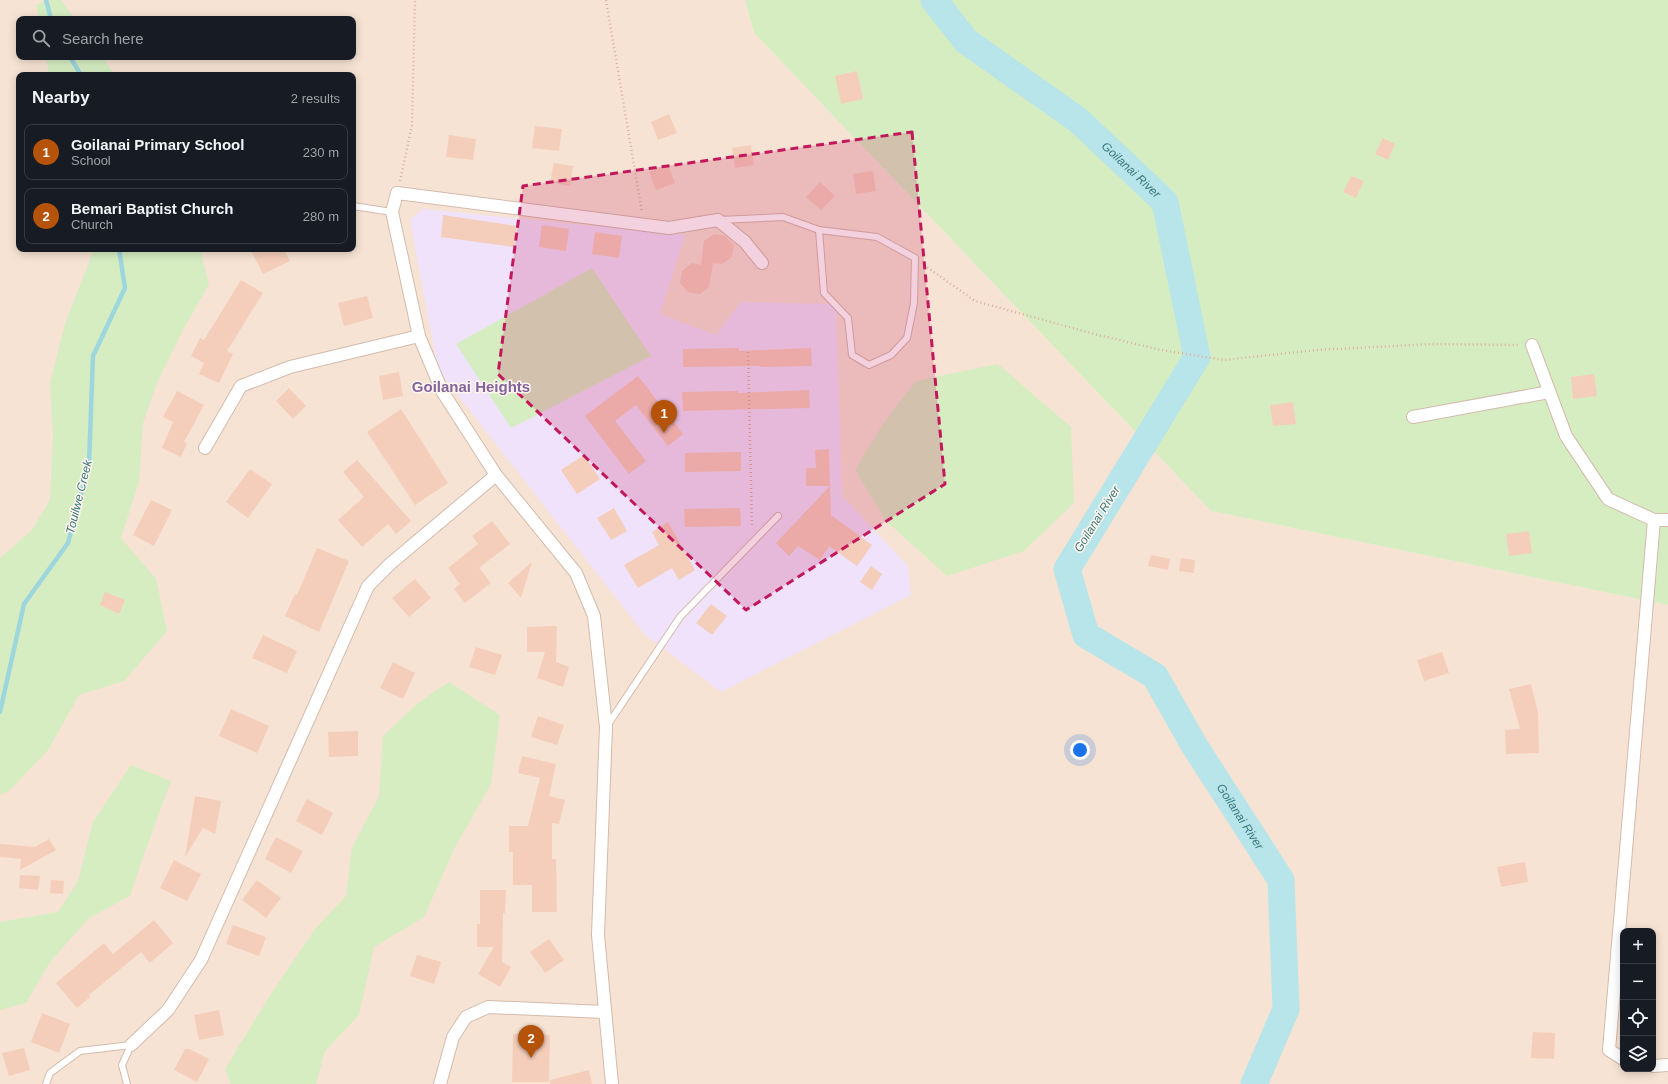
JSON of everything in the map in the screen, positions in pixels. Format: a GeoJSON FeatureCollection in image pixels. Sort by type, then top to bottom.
{"type":"FeatureCollection","features":[{"type":"Feature","properties":{"kind":"street"},"geometry":{"type":"LineString","coordinates":[[612,1084],[598,936],[606,727],[594,616],[576,573],[496,475],[442,391],[419,336],[392,212],[397,193],[669,228],[718,220],[745,242],[762,264]]}},
{"type":"Feature","properties":{"kind":"street"},"geometry":{"type":"LineString","coordinates":[[205,448],[240,386],[290,368],[419,336]]}},
{"type":"Feature","properties":{"kind":"street"},"geometry":{"type":"LineString","coordinates":[[1532,345],[1566,436],[1608,499],[1654,520],[1668,520]]}},
{"type":"Feature","properties":{"kind":"street"},"geometry":{"type":"LineString","coordinates":[[1413,418],[1549,392]]}},
{"type":"Feature","properties":{"kind":"street"},"geometry":{"type":"LineString","coordinates":[[131,1045],[168,1010],[201,960],[368,586],[390,564],[496,475]]}},
{"type":"Feature","properties":{"kind":"street"},"geometry":{"type":"LineString","coordinates":[[1620,1057],[1609,1050],[1654,520]]}},
{"type":"Feature","properties":{"kind":"street"},"geometry":{"type":"LineString","coordinates":[[440,1084],[453,1037],[466,1017],[488,1007],[605,1012]]}},
{"type":"Feature","properties":{"kind":"street"},"geometry":{"type":"LineString","coordinates":[[1656,1066],[1668,1065]]}},
{"type":"Feature","properties":{"kind":"lane"},"geometry":{"type":"LineString","coordinates":[[356,206],[392,212]]}},
{"type":"Feature","properties":{"kind":"lane"},"geometry":{"type":"LineString","coordinates":[[718,220],[783,217],[819,230],[877,237],[915,258],[914,303],[907,338],[891,355],[869,365],[852,355],[848,318],[824,293],[819,230]]}},
{"type":"Feature","properties":{"kind":"lane"},"geometry":{"type":"LineString","coordinates":[[606,727],[680,618],[778,516]]}},
{"type":"Feature","properties":{"kind":"lane"},"geometry":{"type":"LineString","coordinates":[[46,1084],[50,1074],[80,1051],[131,1045]]}},
{"type":"Feature","properties":{"kind":"lane"},"geometry":{"type":"LineString","coordinates":[[127,1084],[122,1065],[131,1045]]}},
{"type":"Feature","properties":{"kind":"path"},"geometry":{"type":"LineString","coordinates":[[397,193],[412,125],[414,0]]}},
{"type":"Feature","properties":{"kind":"path"},"geometry":{"type":"LineString","coordinates":[[606,0],[644,225]]}},
{"type":"Feature","properties":{"kind":"path"},"geometry":{"type":"LineString","coordinates":[[915,258],[975,302],[1160,350],[1224,360],[1316,350],[1432,344],[1532,345]]}},
{"type":"Feature","properties":{"kind":"path"},"geometry":{"type":"LineString","coordinates":[[748,352],[752,542]]}},
{"type":"Feature","properties":{"kind":"highlighted area"},"geometry":{"type":"Polygon","coordinates":[[[912,132],[945,484],[746,610],[498,374],[523,186],[912,132]]]}},
{"type":"Feature","properties":{"kind":"shaded area"},"geometry":{"type":"Polygon","coordinates":[[[0,0],[745,0],[754,33],[1211,511],[1668,605],[1668,1084],[0,1084],[0,0]]]}},
{"type":"Feature","properties":{"kind":"shaded area"},"geometry":{"type":"Polygon","coordinates":[[[423,209],[685,235],[660,314],[716,335],[741,302],[836,304],[842,496],[908,566],[911,595],[721,692],[645,635],[438,370],[410,220],[423,209]]]}},
{"type":"Feature","properties":{"kind":"green space"},"geometry":{"type":"Polygon","coordinates":[[[47,0],[61,0],[73,16],[38,16],[36,5],[47,0]]]}},
{"type":"Feature","properties":{"kind":"green space"},"geometry":{"type":"Polygon","coordinates":[[[745,0],[1668,0],[1668,605],[1211,511],[754,33],[745,0]]]}},
{"type":"Feature","properties":{"kind":"green space"},"geometry":{"type":"Polygon","coordinates":[[[46,60],[104,60],[113,72],[48,72],[46,60]]]}},
{"type":"Feature","properties":{"kind":"green space"},"geometry":{"type":"Polygon","coordinates":[[[93,252],[201,252],[209,284],[183,330],[157,383],[143,423],[139,481],[121,538],[156,579],[167,631],[124,681],[79,695],[48,750],[10,790],[0,795],[0,558],[32,530],[50,500],[53,436],[50,383],[65,324],[93,252]]]}},
{"type":"Feature","properties":{"kind":"green space"},"geometry":{"type":"Polygon","coordinates":[[[592,268],[651,356],[511,428],[456,344],[592,268]]]}},
{"type":"Feature","properties":{"kind":"green space"},"geometry":{"type":"Polygon","coordinates":[[[998,364],[1071,427],[1074,503],[1024,551],[947,576],[886,521],[855,470],[884,422],[916,381],[998,364]]]}},
{"type":"Feature","properties":{"kind":"green space"},"geometry":{"type":"Polygon","coordinates":[[[449,682],[500,715],[491,784],[455,847],[424,917],[374,947],[359,1015],[325,1051],[316,1084],[231,1084],[225,1069],[269,997],[315,929],[346,896],[352,848],[379,796],[383,736],[418,703],[449,682]]]}},
{"type":"Feature","properties":{"kind":"green space"},"geometry":{"type":"Polygon","coordinates":[[[131,765],[171,781],[130,896],[89,918],[50,962],[26,1003],[0,1010],[0,922],[58,912],[78,881],[93,822],[131,765]]]}},
{"type":"Feature","properties":{"kind":"building"},"geometry":{"type":"Polygon","coordinates":[[[857,71],[863,99],[841,104],[835,76],[857,71]]]}},
{"type":"Feature","properties":{"kind":"building"},"geometry":{"type":"Polygon","coordinates":[[[669,114],[677,133],[658,140],[651,122],[669,114]]]}},
{"type":"Feature","properties":{"kind":"building"},"geometry":{"type":"Polygon","coordinates":[[[535,126],[562,129],[559,151],[532,148],[535,126]]]}},
{"type":"Feature","properties":{"kind":"building"},"geometry":{"type":"Polygon","coordinates":[[[449,135],[476,139],[473,160],[446,157],[449,135]]]}},
{"type":"Feature","properties":{"kind":"building"},"geometry":{"type":"Polygon","coordinates":[[[1383,138],[1395,144],[1388,160],[1375,154],[1383,138]]]}},
{"type":"Feature","properties":{"kind":"building"},"geometry":{"type":"Polygon","coordinates":[[[751,145],[754,165],[735,168],[732,148],[751,145]]]}},
{"type":"Feature","properties":{"kind":"building"},"geometry":{"type":"Polygon","coordinates":[[[554,163],[573,166],[570,186],[550,182],[554,163]]]}},
{"type":"Feature","properties":{"kind":"building"},"geometry":{"type":"Polygon","coordinates":[[[668,165],[675,183],[656,190],[649,172],[668,165]]]}},
{"type":"Feature","properties":{"kind":"building"},"geometry":{"type":"Polygon","coordinates":[[[873,171],[876,191],[856,194],[853,174],[873,171]]]}},
{"type":"Feature","properties":{"kind":"building"},"geometry":{"type":"Polygon","coordinates":[[[1351,176],[1364,181],[1356,198],[1343,192],[1351,176]]]}},
{"type":"Feature","properties":{"kind":"building"},"geometry":{"type":"Polygon","coordinates":[[[820,182],[835,196],[821,210],[806,197],[820,182]]]}},
{"type":"Feature","properties":{"kind":"building"},"geometry":{"type":"Polygon","coordinates":[[[443,215],[517,226],[514,247],[441,237],[443,215]]]}},
{"type":"Feature","properties":{"kind":"building"},"geometry":{"type":"Polygon","coordinates":[[[542,225],[569,229],[566,251],[539,247],[542,225]]]}},
{"type":"Feature","properties":{"kind":"building"},"geometry":{"type":"Polygon","coordinates":[[[595,232],[622,236],[619,258],[592,254],[595,232]]]}},
{"type":"Feature","properties":{"kind":"building"},"geometry":{"type":"Polygon","coordinates":[[[714,234],[725,236],[734,245],[732,257],[722,264],[713,263],[709,287],[700,294],[688,292],[680,283],[682,271],[692,263],[701,265],[704,241],[714,234]]]}},
{"type":"Feature","properties":{"kind":"building"},"geometry":{"type":"Polygon","coordinates":[[[252,252],[286,252],[290,261],[263,274],[252,252]]]}},
{"type":"Feature","properties":{"kind":"building"},"geometry":{"type":"Polygon","coordinates":[[[241,280],[263,293],[227,351],[233,354],[219,383],[199,374],[204,363],[191,356],[200,338],[204,340],[241,280]]]}},
{"type":"Feature","properties":{"kind":"building"},"geometry":{"type":"Polygon","coordinates":[[[367,296],[373,318],[344,326],[338,303],[367,296]]]}},
{"type":"Feature","properties":{"kind":"building"},"geometry":{"type":"Polygon","coordinates":[[[739,348],[739,351],[811,348],[812,366],[683,367],[683,349],[739,348]]]}},
{"type":"Feature","properties":{"kind":"building"},"geometry":{"type":"Polygon","coordinates":[[[399,372],[403,396],[383,400],[379,376],[399,372]]]}},
{"type":"Feature","properties":{"kind":"building"},"geometry":{"type":"Polygon","coordinates":[[[1594,374],[1597,396],[1573,399],[1571,377],[1594,374]]]}},
{"type":"Feature","properties":{"kind":"building"},"geometry":{"type":"Polygon","coordinates":[[[638,376],[683,434],[668,446],[636,405],[615,421],[646,461],[629,474],[585,416],[638,376]]]}},
{"type":"Feature","properties":{"kind":"building"},"geometry":{"type":"Polygon","coordinates":[[[289,388],[306,406],[293,419],[276,401],[289,388]]]}},
{"type":"Feature","properties":{"kind":"building"},"geometry":{"type":"Polygon","coordinates":[[[809,390],[810,408],[683,411],[682,392],[738,391],[738,393],[809,390]]]}},
{"type":"Feature","properties":{"kind":"building"},"geometry":{"type":"Polygon","coordinates":[[[177,391],[204,405],[184,442],[187,443],[181,457],[162,448],[173,422],[163,417],[177,391]]]}},
{"type":"Feature","properties":{"kind":"building"},"geometry":{"type":"Polygon","coordinates":[[[1293,402],[1296,424],[1273,426],[1270,405],[1293,402]]]}},
{"type":"Feature","properties":{"kind":"building"},"geometry":{"type":"Polygon","coordinates":[[[401,409],[448,483],[415,505],[367,432],[401,409]]]}},
{"type":"Feature","properties":{"kind":"building"},"geometry":{"type":"Polygon","coordinates":[[[829,449],[830,486],[806,486],[806,468],[816,468],[815,450],[829,449]]]}},
{"type":"Feature","properties":{"kind":"building"},"geometry":{"type":"Polygon","coordinates":[[[741,452],[741,471],[685,472],[685,453],[741,452]]]}},
{"type":"Feature","properties":{"kind":"building"},"geometry":{"type":"Polygon","coordinates":[[[584,455],[600,479],[577,494],[561,470],[584,455]]]}},
{"type":"Feature","properties":{"kind":"building"},"geometry":{"type":"Polygon","coordinates":[[[357,460],[411,521],[396,534],[388,524],[362,547],[338,520],[364,497],[343,472],[357,460]]]}},
{"type":"Feature","properties":{"kind":"building"},"geometry":{"type":"Polygon","coordinates":[[[250,469],[272,484],[248,518],[226,502],[250,469]]]}},
{"type":"Feature","properties":{"kind":"building"},"geometry":{"type":"Polygon","coordinates":[[[830,486],[831,515],[872,545],[857,566],[829,546],[820,560],[798,546],[789,556],[776,543],[830,486]]]}},
{"type":"Feature","properties":{"kind":"building"},"geometry":{"type":"Polygon","coordinates":[[[151,500],[172,510],[154,546],[133,535],[151,500]]]}},
{"type":"Feature","properties":{"kind":"building"},"geometry":{"type":"Polygon","coordinates":[[[614,508],[627,531],[611,540],[597,518],[614,508]]]}},
{"type":"Feature","properties":{"kind":"building"},"geometry":{"type":"Polygon","coordinates":[[[740,508],[741,526],[685,527],[684,509],[740,508]]]}},
{"type":"Feature","properties":{"kind":"building"},"geometry":{"type":"Polygon","coordinates":[[[492,521],[510,544],[479,568],[491,583],[465,603],[454,589],[460,584],[448,568],[478,544],[472,536],[492,521]]]}},
{"type":"Feature","properties":{"kind":"building"},"geometry":{"type":"Polygon","coordinates":[[[668,522],[695,570],[679,580],[672,568],[638,588],[624,565],[659,545],[652,532],[668,522]]]}},
{"type":"Feature","properties":{"kind":"building"},"geometry":{"type":"Polygon","coordinates":[[[1529,531],[1532,553],[1509,556],[1506,534],[1529,531]]]}},
{"type":"Feature","properties":{"kind":"building"},"geometry":{"type":"Polygon","coordinates":[[[317,548],[349,561],[319,632],[285,616],[295,594],[297,595],[317,548]]]}},
{"type":"Feature","properties":{"kind":"building"},"geometry":{"type":"Polygon","coordinates":[[[1151,555],[1170,559],[1168,570],[1148,566],[1151,555]]]}},
{"type":"Feature","properties":{"kind":"building"},"geometry":{"type":"Polygon","coordinates":[[[1181,558],[1195,560],[1194,573],[1179,571],[1181,558]]]}},
{"type":"Feature","properties":{"kind":"building"},"geometry":{"type":"Polygon","coordinates":[[[532,562],[521,598],[508,583],[532,562]]]}},
{"type":"Feature","properties":{"kind":"building"},"geometry":{"type":"Polygon","coordinates":[[[871,566],[882,574],[872,590],[860,582],[871,566]]]}},
{"type":"Feature","properties":{"kind":"building"},"geometry":{"type":"Polygon","coordinates":[[[415,579],[431,598],[409,617],[392,598],[415,579]]]}},
{"type":"Feature","properties":{"kind":"building"},"geometry":{"type":"Polygon","coordinates":[[[105,592],[125,600],[119,614],[100,605],[105,592]]]}},
{"type":"Feature","properties":{"kind":"building"},"geometry":{"type":"Polygon","coordinates":[[[711,604],[727,616],[712,635],[696,623],[711,604]]]}},
{"type":"Feature","properties":{"kind":"building"},"geometry":{"type":"Polygon","coordinates":[[[527,627],[557,627],[556,662],[569,667],[563,687],[537,678],[545,652],[527,652],[527,627]]]}},
{"type":"Feature","properties":{"kind":"building"},"geometry":{"type":"Polygon","coordinates":[[[263,635],[297,651],[287,673],[252,658],[263,635]]]}},
{"type":"Feature","properties":{"kind":"building"},"geometry":{"type":"Polygon","coordinates":[[[476,647],[502,655],[495,675],[469,667],[476,647]]]}},
{"type":"Feature","properties":{"kind":"building"},"geometry":{"type":"Polygon","coordinates":[[[1442,652],[1449,673],[1424,681],[1417,660],[1442,652]]]}},
{"type":"Feature","properties":{"kind":"building"},"geometry":{"type":"Polygon","coordinates":[[[393,662],[415,673],[403,699],[380,688],[393,662]]]}},
{"type":"Feature","properties":{"kind":"building"},"geometry":{"type":"Polygon","coordinates":[[[1531,684],[1538,712],[1539,753],[1506,754],[1505,730],[1520,729],[1509,689],[1531,684]]]}},
{"type":"Feature","properties":{"kind":"building"},"geometry":{"type":"Polygon","coordinates":[[[231,709],[269,726],[257,753],[219,736],[231,709]]]}},
{"type":"Feature","properties":{"kind":"building"},"geometry":{"type":"Polygon","coordinates":[[[538,716],[564,725],[557,745],[531,737],[538,716]]]}},
{"type":"Feature","properties":{"kind":"building"},"geometry":{"type":"Polygon","coordinates":[[[358,731],[358,756],[329,757],[328,732],[358,731]]]}},
{"type":"Feature","properties":{"kind":"building"},"geometry":{"type":"Polygon","coordinates":[[[522,756],[556,764],[549,796],[565,800],[559,824],[552,823],[552,859],[556,859],[557,912],[532,912],[532,885],[513,885],[513,852],[509,852],[509,826],[528,826],[540,778],[518,773],[522,756]]]}},
{"type":"Feature","properties":{"kind":"building"},"geometry":{"type":"Polygon","coordinates":[[[195,796],[221,801],[215,834],[203,828],[185,857],[195,796]]]}},
{"type":"Feature","properties":{"kind":"building"},"geometry":{"type":"Polygon","coordinates":[[[307,799],[333,813],[322,835],[296,821],[307,799]]]}},
{"type":"Feature","properties":{"kind":"building"},"geometry":{"type":"Polygon","coordinates":[[[276,837],[303,851],[291,873],[265,859],[276,837]]]}},
{"type":"Feature","properties":{"kind":"building"},"geometry":{"type":"Polygon","coordinates":[[[49,839],[56,850],[20,870],[21,859],[0,857],[0,844],[35,847],[49,839]]]}},
{"type":"Feature","properties":{"kind":"building"},"geometry":{"type":"Polygon","coordinates":[[[174,860],[201,874],[187,901],[160,888],[174,860]]]}},
{"type":"Feature","properties":{"kind":"building"},"geometry":{"type":"Polygon","coordinates":[[[1525,862],[1528,882],[1501,887],[1497,867],[1525,862]]]}},
{"type":"Feature","properties":{"kind":"building"},"geometry":{"type":"Polygon","coordinates":[[[20,875],[40,876],[38,890],[19,888],[20,875]]]}},
{"type":"Feature","properties":{"kind":"building"},"geometry":{"type":"Polygon","coordinates":[[[51,880],[64,881],[63,894],[50,893],[51,880]]]}},
{"type":"Feature","properties":{"kind":"building"},"geometry":{"type":"Polygon","coordinates":[[[257,880],[281,898],[266,918],[242,900],[257,880]]]}},
{"type":"Feature","properties":{"kind":"building"},"geometry":{"type":"Polygon","coordinates":[[[480,890],[506,890],[505,913],[503,913],[502,962],[511,967],[500,987],[478,974],[494,947],[477,947],[477,924],[480,924],[480,890]]]}},
{"type":"Feature","properties":{"kind":"building"},"geometry":{"type":"Polygon","coordinates":[[[154,920],[173,943],[150,963],[141,952],[89,995],[90,997],[77,1008],[56,983],[104,943],[113,954],[154,920]]]}},
{"type":"Feature","properties":{"kind":"building"},"geometry":{"type":"Polygon","coordinates":[[[233,925],[266,937],[259,956],[226,944],[233,925]]]}},
{"type":"Feature","properties":{"kind":"building"},"geometry":{"type":"Polygon","coordinates":[[[549,939],[564,960],[545,973],[530,952],[549,939]]]}},
{"type":"Feature","properties":{"kind":"building"},"geometry":{"type":"Polygon","coordinates":[[[417,955],[441,962],[434,984],[410,976],[417,955]]]}},
{"type":"Feature","properties":{"kind":"building"},"geometry":{"type":"Polygon","coordinates":[[[219,1010],[224,1035],[199,1040],[194,1015],[219,1010]]]}},
{"type":"Feature","properties":{"kind":"building"},"geometry":{"type":"Polygon","coordinates":[[[42,1013],[70,1024],[59,1053],[31,1042],[42,1013]]]}},
{"type":"Feature","properties":{"kind":"building"},"geometry":{"type":"Polygon","coordinates":[[[1533,1032],[1555,1033],[1554,1059],[1531,1058],[1533,1032]]]}},
{"type":"Feature","properties":{"kind":"building"},"geometry":{"type":"Polygon","coordinates":[[[513,1034],[550,1035],[549,1082],[512,1082],[513,1034]]]}},
{"type":"Feature","properties":{"kind":"building"},"geometry":{"type":"Polygon","coordinates":[[[24,1048],[30,1070],[9,1076],[2,1053],[24,1048]]]}},
{"type":"Feature","properties":{"kind":"building"},"geometry":{"type":"Polygon","coordinates":[[[185,1049],[189,1049],[209,1059],[197,1082],[174,1070],[185,1049]]]}},
{"type":"Feature","properties":{"kind":"building"},"geometry":{"type":"Polygon","coordinates":[[[589,1070],[592,1084],[550,1084],[550,1080],[589,1070]]]}},
{"type":"Feature","properties":{"kind":"waterway","name":"Touilwe Creek"},"geometry":{"type":"LineString","coordinates":[[46,0],[50,16]]}},
{"type":"Feature","properties":{"kind":"waterway","name":"Goilanai River"},"geometry":{"type":"LineString","coordinates":[[934,0],[966,41],[1078,120],[1165,202],[1197,357],[1067,569],[1086,635],[1155,676],[1194,745],[1281,880],[1286,1009],[1254,1084]]}},
{"type":"Feature","properties":{"kind":"waterway","name":"Touilwe Creek"},"geometry":{"type":"LineString","coordinates":[[72,60],[79,72]]}},
{"type":"Feature","properties":{"kind":"waterway","name":"Touilwe Creek"},"geometry":{"type":"LineString","coordinates":[[0,712],[24,604],[68,543],[89,464],[93,356],[125,288],[119,252]]}},
{"type":"Feature","properties":{"kind":"place","name":"Goilanai Primary School"},"geometry":{"type":"Point","coordinates":[664,433]}},
{"type":"Feature","properties":{"kind":"place","name":"Bemari Baptist Church"},"geometry":{"type":"Point","coordinates":[531,1058]}},
{"type":"Feature","properties":{"kind":"district","name":"Goilanai Heights"},"geometry":{"type":"Point","coordinates":[471,387]}}]}
